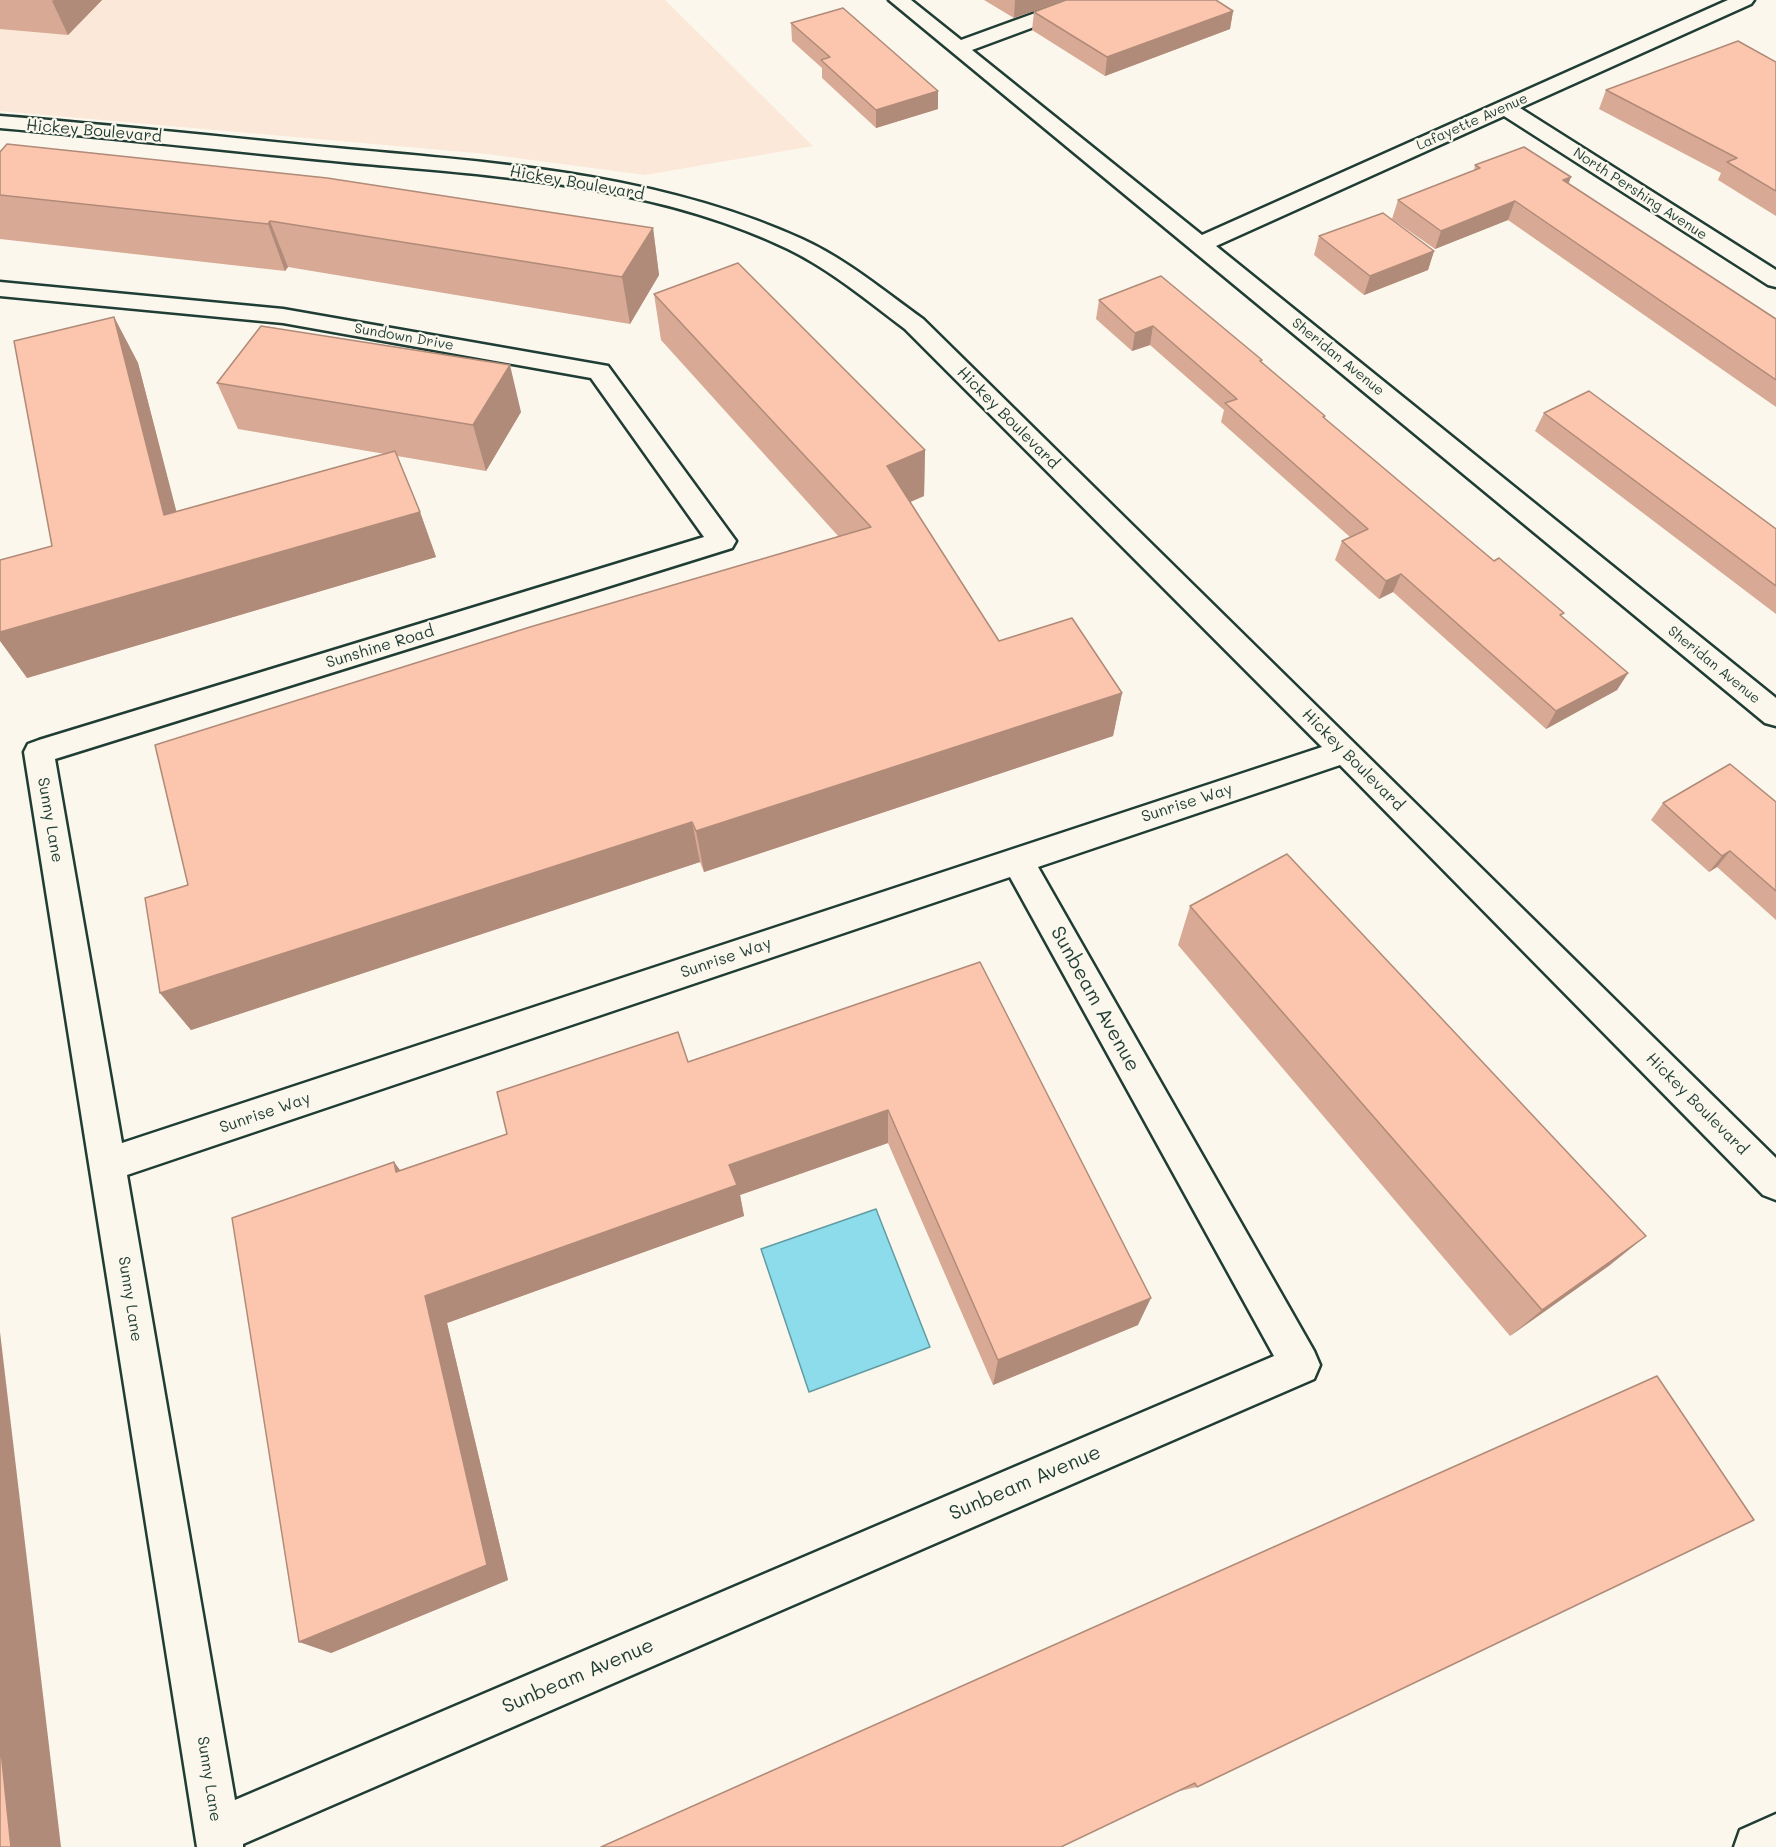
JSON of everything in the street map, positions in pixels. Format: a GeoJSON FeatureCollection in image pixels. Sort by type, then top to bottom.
{"type":"FeatureCollection","features":[{"type":"Feature","properties":{"kind":"street","name":"Sheridan Avenue"},"geometry":{"type":"LineString","coordinates":[[899,0],[1776,715]]}},
{"type":"Feature","properties":{"kind":"street"},"geometry":{"type":"LineString","coordinates":[[958,48],[1089,0]]}},
{"type":"Feature","properties":{"kind":"street","name":"Lafayette Avenue"},"geometry":{"type":"LineString","coordinates":[[1200,245],[1744,0]]}},
{"type":"Feature","properties":{"kind":"street","name":"North Pershing Avenue"},"geometry":{"type":"LineString","coordinates":[[1504,107],[1776,280]]}},
{"type":"Feature","properties":{"kind":"street","name":"Hickey Boulevard"},"geometry":{"type":"LineString","coordinates":[[0,122],[549,174],[682,202],[748,224],[797,246],[879,298],[914,324],[1345,751],[1776,1184]]}},
{"type":"Feature","properties":{"kind":"street","name":"Sundown Drive"},"geometry":{"type":"LineString","coordinates":[[0,289],[283,316],[599,372],[722,541]]}},
{"type":"Feature","properties":{"kind":"street","name":"Sunshine Road"},"geometry":{"type":"LineString","coordinates":[[39,752],[722,541]]}},
{"type":"Feature","properties":{"kind":"street","name":"Sunrise Way"},"geometry":{"type":"LineString","coordinates":[[108,1166],[1345,751]]}},
{"type":"Feature","properties":{"kind":"street","name":"Sunny Lane"},"geometry":{"type":"LineString","coordinates":[[39,752],[219,1839]]}},
{"type":"Feature","properties":{"kind":"street","name":"Sunbeam Avenue"},"geometry":{"type":"LineString","coordinates":[[219,1839],[1300,1365],[1017,860]]}},
{"type":"Feature","properties":{"kind":"street"},"geometry":{"type":"LineString","coordinates":[[1757,1847],[1776,1837]]}},
{"type":"Feature","properties":{"kind":"shaded area"},"geometry":{"type":"Polygon","coordinates":[[[0,0],[665,0],[813,146],[645,175],[487,154],[0,111],[0,0]]]}},
{"type":"Feature","properties":{"kind":"water"},"geometry":{"type":"Polygon","coordinates":[[[876,1209],[930,1347],[809,1392],[761,1249],[876,1209]]]}},
{"type":"Feature","properties":{"kind":"building"},"geometry":{"type":"Polygon","coordinates":[[[1066,0],[1216,0],[1233,11],[1107,57],[1034,12],[1066,0]]]}},
{"type":"Feature","properties":{"kind":"building"},"geometry":{"type":"Polygon","coordinates":[[[843,8],[938,91],[876,110],[821,60],[830,57],[791,23],[843,8]]]}},
{"type":"Feature","properties":{"kind":"building"},"geometry":{"type":"Polygon","coordinates":[[[1738,41],[1776,62],[1776,191],[1727,162],[1737,158],[1606,90],[1738,41]]]}},
{"type":"Feature","properties":{"kind":"building"},"geometry":{"type":"Polygon","coordinates":[[[7,144],[327,178],[653,228],[622,277],[270,221],[268,224],[0,195],[0,152],[7,144]]]}},
{"type":"Feature","properties":{"kind":"building"},"geometry":{"type":"Polygon","coordinates":[[[1524,147],[1571,177],[1563,180],[1776,319],[1776,380],[1515,201],[1441,231],[1398,200],[1480,168],[1475,165],[1524,147]]]}},
{"type":"Feature","properties":{"kind":"building"},"geometry":{"type":"Polygon","coordinates":[[[1383,213],[1434,251],[1370,276],[1319,236],[1383,213]]]}},
{"type":"Feature","properties":{"kind":"building"},"geometry":{"type":"Polygon","coordinates":[[[738,263],[925,450],[887,466],[999,641],[1072,618],[1122,693],[696,831],[692,822],[160,993],[145,898],[188,885],[155,745],[530,627],[871,527],[654,294],[738,263]]]}},
{"type":"Feature","properties":{"kind":"building"},"geometry":{"type":"Polygon","coordinates":[[[1161,276],[1262,360],[1260,361],[1325,416],[1323,417],[1494,561],[1499,558],[1564,613],[1560,615],[1628,673],[1556,711],[1401,574],[1386,581],[1342,541],[1368,529],[1225,403],[1237,399],[1153,326],[1135,333],[1099,300],[1161,276]]]}},
{"type":"Feature","properties":{"kind":"building"},"geometry":{"type":"Polygon","coordinates":[[[114,317],[164,515],[395,451],[420,512],[0,632],[0,560],[52,546],[14,341],[114,317]]]}},
{"type":"Feature","properties":{"kind":"building"},"geometry":{"type":"Polygon","coordinates":[[[261,326],[510,365],[473,425],[217,383],[261,326]]]}},
{"type":"Feature","properties":{"kind":"building"},"geometry":{"type":"Polygon","coordinates":[[[1589,391],[1776,529],[1776,586],[1544,413],[1589,391]]]}},
{"type":"Feature","properties":{"kind":"building"},"geometry":{"type":"Polygon","coordinates":[[[1730,764],[1776,802],[1776,891],[1730,851],[1722,856],[1663,803],[1730,764]]]}},
{"type":"Feature","properties":{"kind":"building"},"geometry":{"type":"Polygon","coordinates":[[[1287,854],[1646,1236],[1542,1310],[1190,906],[1287,854]]]}},
{"type":"Feature","properties":{"kind":"building"},"geometry":{"type":"Polygon","coordinates":[[[980,962],[1151,1298],[998,1360],[888,1110],[729,1165],[737,1185],[425,1296],[487,1565],[299,1642],[232,1218],[394,1162],[396,1172],[507,1134],[497,1092],[678,1032],[688,1062],[980,962]]]}},
{"type":"Feature","properties":{"kind":"building"},"geometry":{"type":"Polygon","coordinates":[[[1657,1376],[1754,1520],[1197,1787],[1195,1783],[1061,1847],[601,1847],[1657,1376]]]}},
{"type":"Feature","properties":{"kind":"building"},"geometry":{"type":"Polygon","coordinates":[[[0,1742],[11,1847],[0,1847],[0,1742]]]}}]}
